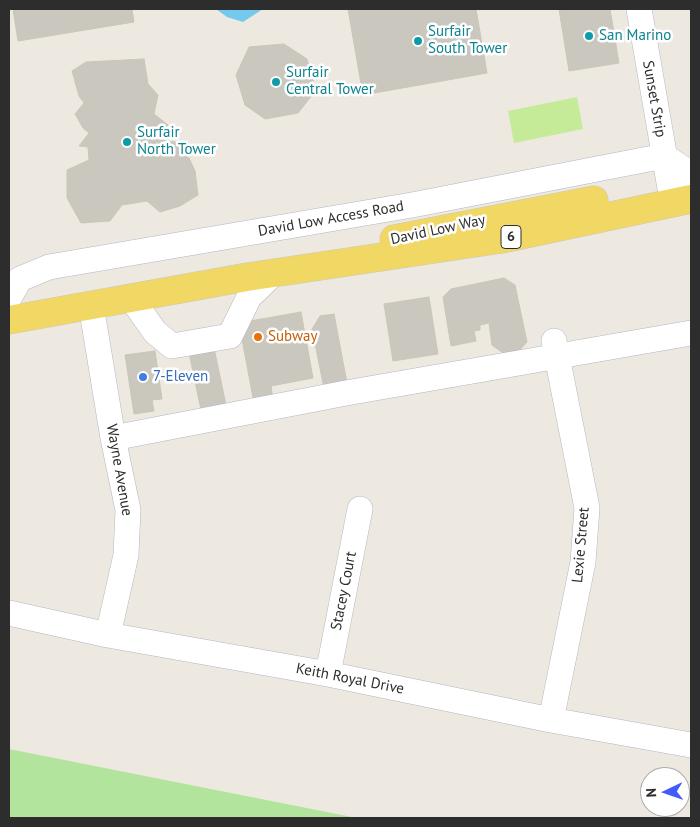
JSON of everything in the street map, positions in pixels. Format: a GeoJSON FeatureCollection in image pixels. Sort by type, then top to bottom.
{"type":"FeatureCollection","features":[{"type":"Feature","properties":{"kind":"main road","name":"David Low Way"},"geometry":{"type":"LineString","coordinates":[[9,300],[91,305],[260,276],[329,254],[440,229],[582,202],[686,189]]}},
{"type":"Feature","properties":{"kind":"street","name":"Sunset Strip"},"geometry":{"type":"LineString","coordinates":[[639,9],[664,156],[686,189]]}},
{"type":"Feature","properties":{"kind":"street","name":"David Low Access Road"},"geometry":{"type":"LineString","coordinates":[[9,300],[20,279],[48,267],[412,205],[664,156]]}},
{"type":"Feature","properties":{"kind":"street"},"geometry":{"type":"LineString","coordinates":[[131,298],[156,332],[172,346],[230,336],[260,276]]}},
{"type":"Feature","properties":{"kind":"street","name":"Wayne Avenue"},"geometry":{"type":"LineString","coordinates":[[91,305],[113,438],[128,510],[126,555],[108,634]]}},
{"type":"Feature","properties":{"kind":"street"},"geometry":{"type":"LineString","coordinates":[[113,438],[556,348],[691,333]]}},
{"type":"Feature","properties":{"kind":"street","name":"Lexie Street"},"geometry":{"type":"LineString","coordinates":[[551,720],[583,562],[587,508],[556,348]]}},
{"type":"Feature","properties":{"kind":"street","name":"Stacey Court"},"geometry":{"type":"LineString","coordinates":[[328,674],[360,509]]}},
{"type":"Feature","properties":{"kind":"street","name":"Keith Royal Drive"},"geometry":{"type":"LineString","coordinates":[[9,613],[108,634],[328,674],[551,720],[691,745]]}},
{"type":"Feature","properties":{"kind":"green space"},"geometry":{"type":"Polygon","coordinates":[[[577,97],[583,129],[514,143],[508,111],[577,97]]]}},
{"type":"Feature","properties":{"kind":"green space"},"geometry":{"type":"Polygon","coordinates":[[[9,749],[357,818],[9,818],[9,749]]]}},
{"type":"Feature","properties":{"kind":"water"},"geometry":{"type":"Polygon","coordinates":[[[216,9],[263,9],[243,22],[227,17],[216,9]]]}},
{"type":"Feature","properties":{"kind":"building"},"geometry":{"type":"Polygon","coordinates":[[[13,9],[132,9],[134,22],[18,41],[13,9]]]}},
{"type":"Feature","properties":{"kind":"building","name":"Surfair South Tower"},"geometry":{"type":"Polygon","coordinates":[[[348,9],[476,9],[487,73],[363,95],[348,9]]]}},
{"type":"Feature","properties":{"kind":"building","name":"San Marino"},"geometry":{"type":"Polygon","coordinates":[[[559,9],[610,9],[619,63],[569,71],[559,9]]]}},
{"type":"Feature","properties":{"kind":"building","name":"Surfair Central Tower"},"geometry":{"type":"Polygon","coordinates":[[[284,44],[307,59],[316,90],[298,113],[265,119],[245,105],[236,75],[249,47],[284,44]]]}},
{"type":"Feature","properties":{"kind":"building","name":"Surfair North Tower"},"geometry":{"type":"Polygon","coordinates":[[[144,59],[148,84],[158,95],[154,114],[168,125],[160,140],[182,143],[195,171],[198,195],[180,206],[160,212],[147,201],[122,205],[110,221],[81,223],[67,198],[67,170],[89,160],[88,147],[79,146],[89,133],[83,128],[75,114],[84,103],[79,96],[72,71],[86,62],[144,59]]]}},
{"type":"Feature","properties":{"kind":"building"},"geometry":{"type":"Polygon","coordinates":[[[504,278],[515,285],[527,342],[518,352],[503,353],[492,345],[489,323],[480,325],[480,330],[474,331],[476,341],[451,346],[443,297],[451,289],[504,278]]]}},
{"type":"Feature","properties":{"kind":"building"},"geometry":{"type":"Polygon","coordinates":[[[429,297],[438,354],[393,361],[384,304],[429,297]]]}},
{"type":"Feature","properties":{"kind":"building"},"geometry":{"type":"Polygon","coordinates":[[[301,312],[313,378],[271,386],[273,400],[254,403],[239,323],[301,312]]]}},
{"type":"Feature","properties":{"kind":"building"},"geometry":{"type":"Polygon","coordinates":[[[334,314],[347,383],[324,388],[312,329],[320,316],[334,314]]]}},
{"type":"Feature","properties":{"kind":"building"},"geometry":{"type":"Polygon","coordinates":[[[213,343],[226,405],[201,410],[188,348],[213,343]]]}},
{"type":"Feature","properties":{"kind":"building","name":"7-Eleven"},"geometry":{"type":"Polygon","coordinates":[[[155,351],[162,399],[152,400],[154,411],[134,414],[125,355],[155,351]]]}},
{"type":"Feature","properties":{"kind":"place","name":"San Marino"},"geometry":{"type":"Point","coordinates":[589,36]}},
{"type":"Feature","properties":{"kind":"place","name":"Surfair South Tower"},"geometry":{"type":"Point","coordinates":[418,41]}},
{"type":"Feature","properties":{"kind":"place","name":"Surfair Central Tower"},"geometry":{"type":"Point","coordinates":[276,82]}},
{"type":"Feature","properties":{"kind":"place","name":"Surfair North Tower"},"geometry":{"type":"Point","coordinates":[127,142]}},
{"type":"Feature","properties":{"kind":"place","name":"Subway"},"geometry":{"type":"Point","coordinates":[258,337]}},
{"type":"Feature","properties":{"kind":"place","name":"7-Eleven"},"geometry":{"type":"Point","coordinates":[143,377]}}]}
